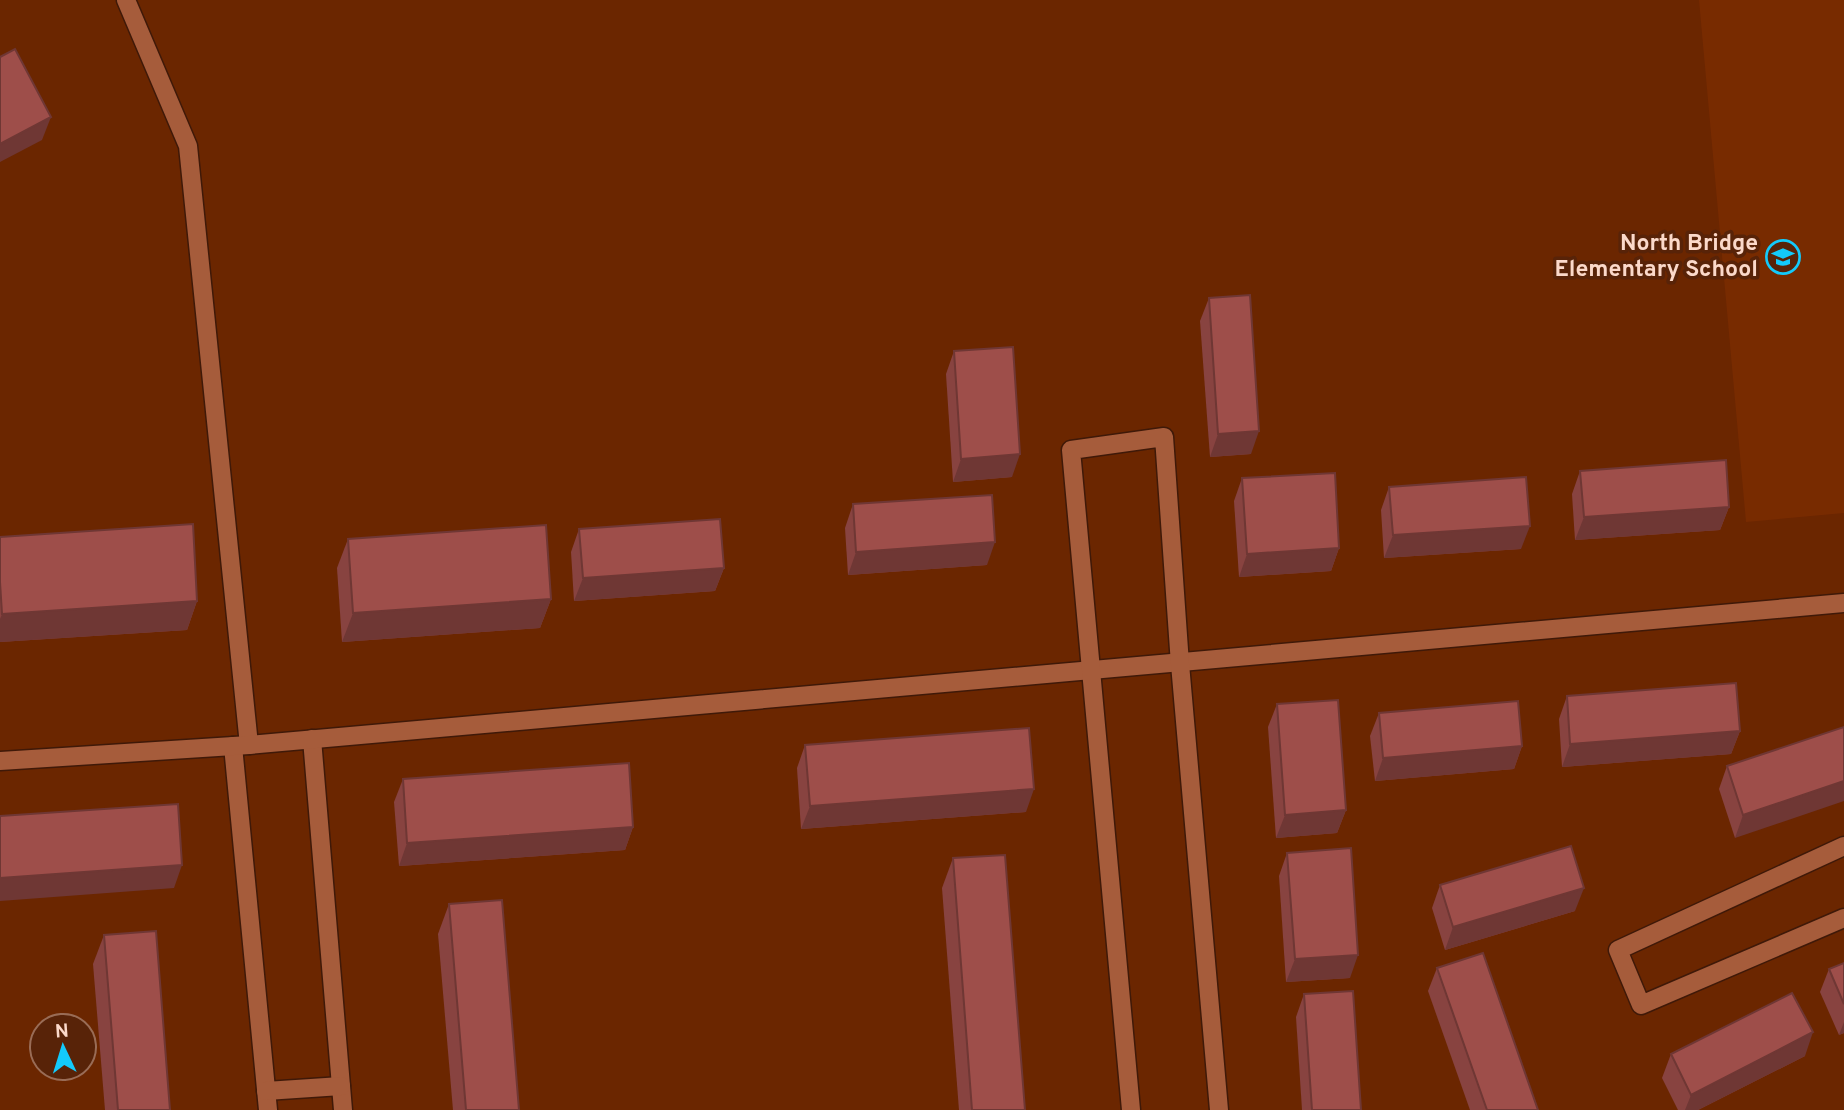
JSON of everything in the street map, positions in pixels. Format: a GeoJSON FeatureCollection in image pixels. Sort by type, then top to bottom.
{"type":"FeatureCollection","features":[{"type":"Feature","properties":{"kind":"street"},"geometry":{"type":"LineString","coordinates":[[126,0],[188,146],[241,745],[268,1110]]}},
{"type":"Feature","properties":{"kind":"street"},"geometry":{"type":"LineString","coordinates":[[1131,1110],[1070,450],[1164,437],[1180,664],[1219,1110]]}},
{"type":"Feature","properties":{"kind":"street"},"geometry":{"type":"LineString","coordinates":[[0,761],[312,739],[1844,603]]}},
{"type":"Feature","properties":{"kind":"street"},"geometry":{"type":"LineString","coordinates":[[312,739],[343,1110]]}},
{"type":"Feature","properties":{"kind":"street"},"geometry":{"type":"LineString","coordinates":[[1844,846],[1618,950],[1641,1005],[1844,918]]}},
{"type":"Feature","properties":{"kind":"street"},"geometry":{"type":"LineString","coordinates":[[266,1091],[341,1086]]}},
{"type":"Feature","properties":{"kind":"shaded area","name":"North Bridge Elementary School"},"geometry":{"type":"Polygon","coordinates":[[[1699,0],[1844,0],[1844,513],[1746,522],[1699,0]]]}},
{"type":"Feature","properties":{"kind":"building"},"geometry":{"type":"Polygon","coordinates":[[[15,49],[51,117],[0,144],[0,57],[15,49]]]}},
{"type":"Feature","properties":{"kind":"building"},"geometry":{"type":"Polygon","coordinates":[[[1250,295],[1259,431],[1218,434],[1209,298],[1250,295]]]}},
{"type":"Feature","properties":{"kind":"building"},"geometry":{"type":"Polygon","coordinates":[[[1013,347],[1020,454],[961,459],[954,351],[1013,347]]]}},
{"type":"Feature","properties":{"kind":"building"},"geometry":{"type":"Polygon","coordinates":[[[1726,460],[1729,507],[1584,517],[1580,471],[1726,460]]]}},
{"type":"Feature","properties":{"kind":"building"},"geometry":{"type":"Polygon","coordinates":[[[1335,473],[1339,548],[1247,554],[1242,478],[1335,473]]]}},
{"type":"Feature","properties":{"kind":"building"},"geometry":{"type":"Polygon","coordinates":[[[1526,477],[1530,526],[1393,535],[1389,487],[1526,477]]]}},
{"type":"Feature","properties":{"kind":"building"},"geometry":{"type":"Polygon","coordinates":[[[992,495],[995,542],[856,552],[853,504],[992,495]]]}},
{"type":"Feature","properties":{"kind":"building"},"geometry":{"type":"Polygon","coordinates":[[[720,519],[724,568],[583,578],[579,529],[720,519]]]}},
{"type":"Feature","properties":{"kind":"building"},"geometry":{"type":"Polygon","coordinates":[[[193,524],[197,601],[2,614],[0,537],[193,524]]]}},
{"type":"Feature","properties":{"kind":"building"},"geometry":{"type":"Polygon","coordinates":[[[546,525],[551,599],[353,613],[348,539],[546,525]]]}},
{"type":"Feature","properties":{"kind":"building"},"geometry":{"type":"Polygon","coordinates":[[[1736,683],[1740,731],[1570,744],[1567,696],[1736,683]]]}},
{"type":"Feature","properties":{"kind":"building"},"geometry":{"type":"Polygon","coordinates":[[[1338,700],[1346,810],[1285,815],[1277,704],[1338,700]]]}},
{"type":"Feature","properties":{"kind":"building"},"geometry":{"type":"Polygon","coordinates":[[[1518,701],[1522,746],[1383,758],[1379,713],[1518,701]]]}},
{"type":"Feature","properties":{"kind":"building"},"geometry":{"type":"Polygon","coordinates":[[[1844,727],[1844,781],[1743,815],[1727,766],[1844,727]]]}},
{"type":"Feature","properties":{"kind":"building"},"geometry":{"type":"Polygon","coordinates":[[[1029,728],[1034,789],[810,806],[805,745],[1029,728]]]}},
{"type":"Feature","properties":{"kind":"building"},"geometry":{"type":"Polygon","coordinates":[[[629,763],[633,827],[407,843],[403,779],[629,763]]]}},
{"type":"Feature","properties":{"kind":"building"},"geometry":{"type":"Polygon","coordinates":[[[178,804],[182,865],[0,878],[0,816],[178,804]]]}},
{"type":"Feature","properties":{"kind":"building"},"geometry":{"type":"Polygon","coordinates":[[[1571,846],[1584,888],[1453,927],[1440,885],[1571,846]]]}},
{"type":"Feature","properties":{"kind":"building"},"geometry":{"type":"Polygon","coordinates":[[[1351,848],[1358,955],[1295,959],[1287,853],[1351,848]]]}},
{"type":"Feature","properties":{"kind":"building"},"geometry":{"type":"Polygon","coordinates":[[[1005,855],[1025,1110],[972,1110],[953,858],[1005,855]]]}},
{"type":"Feature","properties":{"kind":"building"},"geometry":{"type":"Polygon","coordinates":[[[502,900],[519,1110],[466,1110],[449,904],[502,900]]]}},
{"type":"Feature","properties":{"kind":"building"},"geometry":{"type":"Polygon","coordinates":[[[156,931],[170,1110],[118,1110],[104,935],[156,931]]]}},
{"type":"Feature","properties":{"kind":"building"},"geometry":{"type":"Polygon","coordinates":[[[1483,953],[1538,1110],[1487,1110],[1437,968],[1483,953]]]}},
{"type":"Feature","properties":{"kind":"building"},"geometry":{"type":"Polygon","coordinates":[[[1844,963],[1844,1004],[1829,969],[1844,963]]]}},
{"type":"Feature","properties":{"kind":"building"},"geometry":{"type":"Polygon","coordinates":[[[1353,991],[1361,1110],[1312,1110],[1304,994],[1353,991]]]}},
{"type":"Feature","properties":{"kind":"building"},"geometry":{"type":"Polygon","coordinates":[[[1792,993],[1813,1032],[1691,1095],[1671,1054],[1792,993]]]}},
{"type":"Feature","properties":{"kind":"place","name":"North Bridge Elementary School"},"geometry":{"type":"Point","coordinates":[1783,257]}}]}
